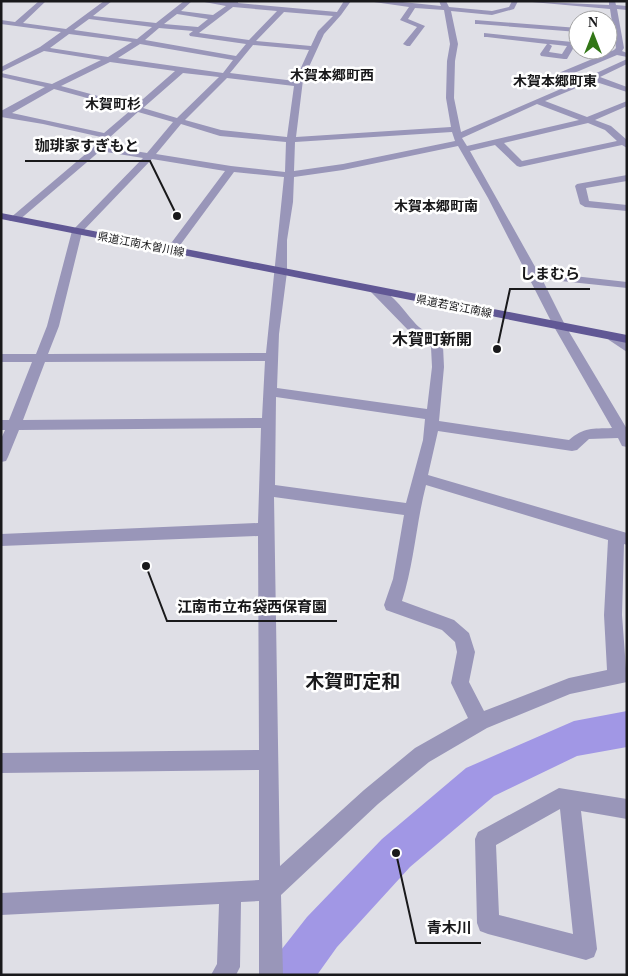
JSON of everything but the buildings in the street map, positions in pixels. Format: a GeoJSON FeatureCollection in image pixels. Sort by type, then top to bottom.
{"type":"FeatureCollection","features":[{"type":"Feature","properties":{"kind":"main road","name":"県道江南木曽川線"},"geometry":{"type":"LineString","coordinates":[[1,216],[281,272]]}},
{"type":"Feature","properties":{"kind":"main road","name":"県道若宮江南線"},"geometry":{"type":"LineString","coordinates":[[281,272],[627,339]]}},
{"type":"Feature","properties":{"kind":"street"},"geometry":{"type":"LineString","coordinates":[[17,24],[43,1]]}},
{"type":"Feature","properties":{"kind":"street"},"geometry":{"type":"LineString","coordinates":[[2,115],[52,87],[126,51],[189,1]]}},
{"type":"Feature","properties":{"kind":"street"},"geometry":{"type":"LineString","coordinates":[[202,1],[234,3],[268,9],[280,6],[340,14]]}},
{"type":"Feature","properties":{"kind":"street"},"geometry":{"type":"LineString","coordinates":[[271,966],[266,529],[271,357],[281,272],[291,140],[299,80],[321,33],[340,14],[348,1]]}},
{"type":"Feature","properties":{"kind":"street"},"geometry":{"type":"LineString","coordinates":[[370,1],[413,6],[449,13],[492,13],[512,8],[515,1]]}},
{"type":"Feature","properties":{"kind":"street"},"geometry":{"type":"LineString","coordinates":[[524,1],[612,4],[627,8]]}},
{"type":"Feature","properties":{"kind":"street"},"geometry":{"type":"LineString","coordinates":[[234,3],[190,36],[313,48]]}},
{"type":"Feature","properties":{"kind":"street"},"geometry":{"type":"LineString","coordinates":[[1,70],[43,49],[100,8],[109,5]]}},
{"type":"Feature","properties":{"kind":"street"},"geometry":{"type":"LineString","coordinates":[[1,457],[8,425],[41,358],[53,326],[77,231],[148,157],[179,121],[225,75],[280,6]]}},
{"type":"Feature","properties":{"kind":"street"},"geometry":{"type":"LineString","coordinates":[[407,44],[421,26],[404,20],[413,6]]}},
{"type":"Feature","properties":{"kind":"street"},"geometry":{"type":"LineString","coordinates":[[176,12],[216,18]]}},
{"type":"Feature","properties":{"kind":"street"},"geometry":{"type":"LineString","coordinates":[[449,13],[454,44],[451,61],[450,98],[458,140],[493,198],[558,325],[624,437]]}},
{"type":"Feature","properties":{"kind":"street"},"geometry":{"type":"LineString","coordinates":[[88,17],[200,29]]}},
{"type":"Feature","properties":{"kind":"street"},"geometry":{"type":"LineString","coordinates":[[466,20],[568,29]]}},
{"type":"Feature","properties":{"kind":"street"},"geometry":{"type":"LineString","coordinates":[[1,22],[175,44],[238,59]]}},
{"type":"Feature","properties":{"kind":"street"},"geometry":{"type":"LineString","coordinates":[[618,51],[620,48],[618,33],[627,34]]}},
{"type":"Feature","properties":{"kind":"street"},"geometry":{"type":"LineString","coordinates":[[487,35],[568,43]]}},
{"type":"Feature","properties":{"kind":"street"},"geometry":{"type":"LineString","coordinates":[[548,46],[544,54],[564,57],[568,52]]}},
{"type":"Feature","properties":{"kind":"street"},"geometry":{"type":"LineString","coordinates":[[43,49],[181,70],[299,84]]}},
{"type":"Feature","properties":{"kind":"street"},"geometry":{"type":"LineString","coordinates":[[552,83],[564,74],[597,60]]}},
{"type":"Feature","properties":{"kind":"street"},"geometry":{"type":"LineString","coordinates":[[98,148],[148,157],[289,175],[343,167],[458,140],[537,101],[627,61]]}},
{"type":"Feature","properties":{"kind":"street"},"geometry":{"type":"LineString","coordinates":[[14,219],[98,148],[106,136],[181,70]]}},
{"type":"Feature","properties":{"kind":"street"},"geometry":{"type":"LineString","coordinates":[[573,70],[627,90]]}},
{"type":"Feature","properties":{"kind":"street"},"geometry":{"type":"LineString","coordinates":[[1,75],[86,94],[220,133],[291,140],[496,141],[586,122],[627,103]]}},
{"type":"Feature","properties":{"kind":"street"},"geometry":{"type":"LineString","coordinates":[[537,101],[586,122],[608,128],[627,128]]}},
{"type":"Feature","properties":{"kind":"street"},"geometry":{"type":"LineString","coordinates":[[2,115],[43,121],[106,136]]}},
{"type":"Feature","properties":{"kind":"street"},"geometry":{"type":"LineString","coordinates":[[608,128],[625,143]]}},
{"type":"Feature","properties":{"kind":"street"},"geometry":{"type":"LineString","coordinates":[[496,141],[520,164],[625,143]]}},
{"type":"Feature","properties":{"kind":"street"},"geometry":{"type":"LineString","coordinates":[[171,250],[231,168]]}},
{"type":"Feature","properties":{"kind":"street"},"geometry":{"type":"LineString","coordinates":[[627,178],[580,186],[585,204],[627,208]]}},
{"type":"Feature","properties":{"kind":"street"},"geometry":{"type":"LineString","coordinates":[[534,275],[627,285]]}},
{"type":"Feature","properties":{"kind":"street"},"geometry":{"type":"LineString","coordinates":[[376,291],[414,329],[437,346],[438,367],[430,440],[412,510],[401,579],[392,604],[448,625],[463,638],[466,652],[460,683],[480,722]]}},
{"type":"Feature","properties":{"kind":"street"},"geometry":{"type":"LineString","coordinates":[[614,336],[627,348]]}},
{"type":"Feature","properties":{"kind":"street"},"geometry":{"type":"LineString","coordinates":[[1,358],[271,357]]}},
{"type":"Feature","properties":{"kind":"street"},"geometry":{"type":"LineString","coordinates":[[269,391],[572,446],[585,434],[624,437]]}},
{"type":"Feature","properties":{"kind":"street"},"geometry":{"type":"LineString","coordinates":[[8,425],[268,423]]}},
{"type":"Feature","properties":{"kind":"street"},"geometry":{"type":"LineString","coordinates":[[1,904],[270,890],[371,797],[422,755],[480,722],[569,686],[622,675],[613,614],[621,538],[547,514],[421,478]]}},
{"type":"Feature","properties":{"kind":"street"},"geometry":{"type":"LineString","coordinates":[[267,490],[412,510]]}},
{"type":"Feature","properties":{"kind":"street"},"geometry":{"type":"LineString","coordinates":[[1,540],[266,529]]}},
{"type":"Feature","properties":{"kind":"street"},"geometry":{"type":"LineString","coordinates":[[1,764],[75,761],[268,760]]}},
{"type":"Feature","properties":{"kind":"street"},"geometry":{"type":"LineString","coordinates":[[568,799],[586,949],[488,923],[485,839],[559,798],[568,799],[627,809]]}},
{"type":"Feature","properties":{"kind":"street"},"geometry":{"type":"LineString","coordinates":[[223,975],[228,967],[230,892]]}},
{"type":"Feature","properties":{"kind":"waterway"},"geometry":{"type":"LineString","coordinates":[[290,975],[322,932],[396,853],[480,782],[574,739],[627,729]]}},
{"type":"Feature","properties":{"kind":"place","name":"珈琲家すぎもと"},"geometry":{"type":"Point","coordinates":[177,216]}},
{"type":"Feature","properties":{"kind":"place","name":"しまむら"},"geometry":{"type":"Point","coordinates":[497,349]}},
{"type":"Feature","properties":{"kind":"place","name":"江南市立布袋西保育園"},"geometry":{"type":"Point","coordinates":[146,566]}},
{"type":"Feature","properties":{"kind":"place","name":"青木川"},"geometry":{"type":"Point","coordinates":[396,853]}},
{"type":"Feature","properties":{"kind":"district","name":"木賀本郷町西"},"geometry":{"type":"Point","coordinates":[332,75]}},
{"type":"Feature","properties":{"kind":"district","name":"木賀本郷町東"},"geometry":{"type":"Point","coordinates":[555,81]}},
{"type":"Feature","properties":{"kind":"district","name":"木賀町杉"},"geometry":{"type":"Point","coordinates":[113,104]}},
{"type":"Feature","properties":{"kind":"district","name":"木賀本郷町南"},"geometry":{"type":"Point","coordinates":[436,206]}},
{"type":"Feature","properties":{"kind":"district","name":"木賀町新開"},"geometry":{"type":"Point","coordinates":[432,339]}},
{"type":"Feature","properties":{"kind":"district","name":"木賀町定和"},"geometry":{"type":"Point","coordinates":[353,681]}}]}
